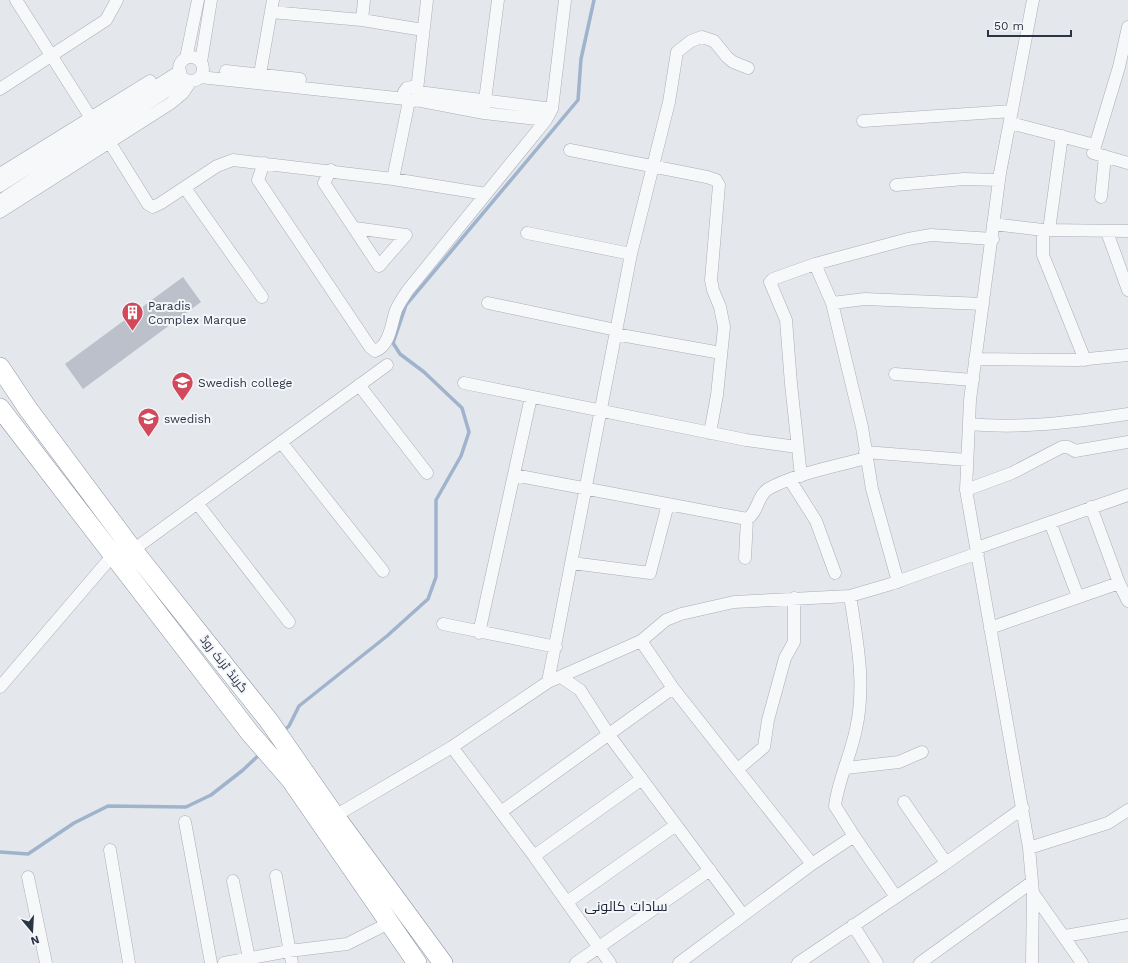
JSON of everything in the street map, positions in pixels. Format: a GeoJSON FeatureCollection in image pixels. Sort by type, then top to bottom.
{"type":"FeatureCollection","features":[{"type":"Feature","properties":{"kind":"highway","name":"گرینڈ ٹرنک روڈ"},"geometry":{"type":"LineString","coordinates":[[0,367],[28,409],[133,550],[269,721],[297,775],[389,922],[417,963]]}},
{"type":"Feature","properties":{"kind":"highway"},"geometry":{"type":"LineString","coordinates":[[5,415],[28,409]]}},
{"type":"Feature","properties":{"kind":"highway","name":"گرینڈ ٹرنک روڈ"},"geometry":{"type":"LineString","coordinates":[[5,415],[250,733],[297,775],[335,816],[443,963]]}},
{"type":"Feature","properties":{"kind":"street"},"geometry":{"type":"LineString","coordinates":[[16,0],[92,118]]}},
{"type":"Feature","properties":{"kind":"street"},"geometry":{"type":"LineString","coordinates":[[0,89],[106,20],[117,0]]}},
{"type":"Feature","properties":{"kind":"street"},"geometry":{"type":"LineString","coordinates":[[0,201],[191,70],[198,0]]}},
{"type":"Feature","properties":{"kind":"street"},"geometry":{"type":"LineString","coordinates":[[0,212],[110,144],[177,98],[191,70],[211,0]]}},
{"type":"Feature","properties":{"kind":"street"},"geometry":{"type":"LineString","coordinates":[[260,74],[273,0]]}},
{"type":"Feature","properties":{"kind":"street"},"geometry":{"type":"LineString","coordinates":[[362,20],[364,0]]}},
{"type":"Feature","properties":{"kind":"street"},"geometry":{"type":"LineString","coordinates":[[412,94],[420,0]]}},
{"type":"Feature","properties":{"kind":"street"},"geometry":{"type":"LineString","coordinates":[[393,178],[412,94],[426,0]]}},
{"type":"Feature","properties":{"kind":"street"},"geometry":{"type":"LineString","coordinates":[[484,107],[498,0]]}},
{"type":"Feature","properties":{"kind":"street"},"geometry":{"type":"LineString","coordinates":[[264,163],[258,180],[370,347],[375,351],[382,349],[397,308],[408,290],[549,114],[565,0]]}},
{"type":"Feature","properties":{"kind":"street"},"geometry":{"type":"LineString","coordinates":[[1032,963],[1032,888],[1023,808],[966,490],[972,380],[993,239],[993,224],[999,180],[1033,0]]}},
{"type":"Feature","properties":{"kind":"street"},"geometry":{"type":"LineString","coordinates":[[271,12],[362,20],[417,30]]}},
{"type":"Feature","properties":{"kind":"street"},"geometry":{"type":"LineString","coordinates":[[1128,27],[1119,67],[1093,153],[1128,163]]}},
{"type":"Feature","properties":{"kind":"street"},"geometry":{"type":"LineString","coordinates":[[548,682],[631,254],[669,102],[678,52],[683,46],[702,37],[714,41],[727,58],[748,68]]}},
{"type":"Feature","properties":{"kind":"street"},"geometry":{"type":"LineString","coordinates":[[0,186],[191,70],[412,94]]}},
{"type":"Feature","properties":{"kind":"street"},"geometry":{"type":"LineString","coordinates":[[0,174],[92,118],[191,70],[260,74],[412,94],[484,107],[549,114]]}},
{"type":"Feature","properties":{"kind":"street"},"geometry":{"type":"LineString","coordinates":[[863,121],[1011,117],[1062,136],[1095,145]]}},
{"type":"Feature","properties":{"kind":"street"},"geometry":{"type":"LineString","coordinates":[[1062,136],[1043,255],[1085,360]]}},
{"type":"Feature","properties":{"kind":"street"},"geometry":{"type":"LineString","coordinates":[[110,144],[148,204],[154,206],[162,203],[217,166],[233,160],[393,178],[486,194]]}},
{"type":"Feature","properties":{"kind":"street"},"geometry":{"type":"LineString","coordinates":[[570,150],[707,177],[716,180],[719,185],[711,280],[713,290],[720,307],[724,327],[717,395],[710,433]]}},
{"type":"Feature","properties":{"kind":"street"},"geometry":{"type":"LineString","coordinates":[[1101,196],[1105,156]]}},
{"type":"Feature","properties":{"kind":"street"},"geometry":{"type":"LineString","coordinates":[[331,170],[324,183],[355,228]]}},
{"type":"Feature","properties":{"kind":"street"},"geometry":{"type":"LineString","coordinates":[[896,185],[964,179],[999,180]]}},
{"type":"Feature","properties":{"kind":"street"},"geometry":{"type":"LineString","coordinates":[[185,188],[262,297]]}},
{"type":"Feature","properties":{"kind":"street"},"geometry":{"type":"LineString","coordinates":[[993,224],[1046,230],[1107,232],[1128,231]]}},
{"type":"Feature","properties":{"kind":"street"},"geometry":{"type":"LineString","coordinates":[[1107,232],[1128,290]]}},
{"type":"Feature","properties":{"kind":"street"},"geometry":{"type":"LineString","coordinates":[[527,233],[631,254]]}},
{"type":"Feature","properties":{"kind":"street"},"geometry":{"type":"LineString","coordinates":[[835,574],[816,521],[795,478],[797,446],[786,320],[770,282],[773,279],[815,264],[908,239],[931,235],[993,239]]}},
{"type":"Feature","properties":{"kind":"street"},"geometry":{"type":"LineString","coordinates":[[815,264],[832,303],[860,420],[872,489],[898,582]]}},
{"type":"Feature","properties":{"kind":"street"},"geometry":{"type":"LineString","coordinates":[[832,303],[865,299],[983,304]]}},
{"type":"Feature","properties":{"kind":"street"},"geometry":{"type":"LineString","coordinates":[[488,303],[616,332],[721,353]]}},
{"type":"Feature","properties":{"kind":"street"},"geometry":{"type":"LineString","coordinates":[[975,359],[1085,360],[1128,355]]}},
{"type":"Feature","properties":{"kind":"street"},"geometry":{"type":"LineString","coordinates":[[133,550],[387,365]]}},
{"type":"Feature","properties":{"kind":"street"},"geometry":{"type":"LineString","coordinates":[[895,374],[972,380]]}},
{"type":"Feature","properties":{"kind":"street"},"geometry":{"type":"LineString","coordinates":[[464,383],[710,433],[797,446]]}},
{"type":"Feature","properties":{"kind":"street"},"geometry":{"type":"LineString","coordinates":[[360,385],[427,473]]}},
{"type":"Feature","properties":{"kind":"street"},"geometry":{"type":"LineString","coordinates":[[479,633],[532,397]]}},
{"type":"Feature","properties":{"kind":"street"},"geometry":{"type":"LineString","coordinates":[[969,424],[998,427],[1069,422],[1128,414]]}},
{"type":"Feature","properties":{"kind":"street"},"geometry":{"type":"LineString","coordinates":[[281,442],[383,572]]}},
{"type":"Feature","properties":{"kind":"street"},"geometry":{"type":"LineString","coordinates":[[966,490],[1012,473],[1062,447],[1068,447],[1075,451],[1128,442]]}},
{"type":"Feature","properties":{"kind":"street"},"geometry":{"type":"LineString","coordinates":[[745,558],[747,519],[753,514],[760,498],[766,490],[795,478],[865,455],[968,460]]}},
{"type":"Feature","properties":{"kind":"street"},"geometry":{"type":"LineString","coordinates":[[514,475],[747,519]]}},
{"type":"Feature","properties":{"kind":"street"},"geometry":{"type":"LineString","coordinates":[[335,816],[452,747],[548,682],[641,641],[666,620],[681,614],[734,602],[850,596],[898,582],[1050,522],[1128,495]]}},
{"type":"Feature","properties":{"kind":"street"},"geometry":{"type":"LineString","coordinates":[[198,503],[289,622]]}},
{"type":"Feature","properties":{"kind":"street"},"geometry":{"type":"LineString","coordinates":[[572,563],[650,573],[668,504]]}},
{"type":"Feature","properties":{"kind":"street"},"geometry":{"type":"LineString","coordinates":[[1091,507],[1119,583],[1128,601]]}},
{"type":"Feature","properties":{"kind":"street"},"geometry":{"type":"LineString","coordinates":[[1050,522],[1078,597]]}},
{"type":"Feature","properties":{"kind":"street"},"geometry":{"type":"LineString","coordinates":[[0,687],[113,555]]}},
{"type":"Feature","properties":{"kind":"street"},"geometry":{"type":"LineString","coordinates":[[990,628],[1119,583]]}},
{"type":"Feature","properties":{"kind":"street"},"geometry":{"type":"LineString","coordinates":[[850,596],[860,661],[860,698],[856,729],[835,806],[896,897]]}},
{"type":"Feature","properties":{"kind":"street"},"geometry":{"type":"LineString","coordinates":[[738,769],[764,746],[768,720],[785,658],[794,642],[794,598]]}},
{"type":"Feature","properties":{"kind":"street"},"geometry":{"type":"LineString","coordinates":[[443,624],[479,633],[556,647]]}},
{"type":"Feature","properties":{"kind":"street"},"geometry":{"type":"LineString","coordinates":[[641,641],[673,688],[812,864]]}},
{"type":"Feature","properties":{"kind":"street"},"geometry":{"type":"LineString","coordinates":[[561,677],[580,690],[609,735],[743,915]]}},
{"type":"Feature","properties":{"kind":"street"},"geometry":{"type":"LineString","coordinates":[[501,812],[673,688]]}},
{"type":"Feature","properties":{"kind":"street"},"geometry":{"type":"LineString","coordinates":[[452,747],[534,856],[610,963]]}},
{"type":"Feature","properties":{"kind":"street"},"geometry":{"type":"LineString","coordinates":[[846,768],[899,762],[922,752]]}},
{"type":"Feature","properties":{"kind":"street"},"geometry":{"type":"LineString","coordinates":[[534,856],[642,779]]}},
{"type":"Feature","properties":{"kind":"street"},"geometry":{"type":"LineString","coordinates":[[904,802],[946,863]]}},
{"type":"Feature","properties":{"kind":"street"},"geometry":{"type":"LineString","coordinates":[[798,963],[852,925],[946,863],[1023,808]]}},
{"type":"Feature","properties":{"kind":"street"},"geometry":{"type":"LineString","coordinates":[[1028,848],[1108,823],[1128,810]]}},
{"type":"Feature","properties":{"kind":"street"},"geometry":{"type":"LineString","coordinates":[[185,822],[211,963]]}},
{"type":"Feature","properties":{"kind":"street"},"geometry":{"type":"LineString","coordinates":[[567,902],[676,825]]}},
{"type":"Feature","properties":{"kind":"street"},"geometry":{"type":"LineString","coordinates":[[679,963],[812,864],[854,836]]}},
{"type":"Feature","properties":{"kind":"street"},"geometry":{"type":"LineString","coordinates":[[110,850],[129,963]]}},
{"type":"Feature","properties":{"kind":"street"},"geometry":{"type":"LineString","coordinates":[[576,963],[710,870]]}},
{"type":"Feature","properties":{"kind":"street"},"geometry":{"type":"LineString","coordinates":[[276,876],[291,957]]}},
{"type":"Feature","properties":{"kind":"street"},"geometry":{"type":"LineString","coordinates":[[28,877],[46,963]]}},
{"type":"Feature","properties":{"kind":"street"},"geometry":{"type":"LineString","coordinates":[[233,881],[249,961]]}},
{"type":"Feature","properties":{"kind":"street"},"geometry":{"type":"LineString","coordinates":[[1032,888],[1082,963]]}},
{"type":"Feature","properties":{"kind":"street"},"geometry":{"type":"LineString","coordinates":[[920,963],[1032,888]]}},
{"type":"Feature","properties":{"kind":"street"},"geometry":{"type":"LineString","coordinates":[[224,963],[291,957],[347,944],[389,922]]}},
{"type":"Feature","properties":{"kind":"street"},"geometry":{"type":"LineString","coordinates":[[852,925],[877,963]]}},
{"type":"Feature","properties":{"kind":"street"},"geometry":{"type":"LineString","coordinates":[[1065,936],[1128,925]]}},
{"type":"Feature","properties":{"kind":"building","name":"Paradis Complex Marque"},"geometry":{"type":"Polygon","coordinates":[[[183,277],[201,302],[83,389],[65,364],[183,277]]]}},
{"type":"Feature","properties":{"kind":"waterway"},"geometry":{"type":"LineString","coordinates":[[282,732],[289,726],[299,706],[387,636],[428,599],[436,577],[436,500],[461,456],[469,432],[462,408],[424,372],[400,354],[393,343],[406,305],[578,100],[581,59],[594,0]]}},
{"type":"Feature","properties":{"kind":"waterway"},"geometry":{"type":"LineString","coordinates":[[0,852],[28,854],[74,823],[108,806],[186,807],[211,795],[243,770],[261,753]]}},
{"type":"Feature","properties":{"kind":"place","name":"Paradis Complex Marque"},"geometry":{"type":"Point","coordinates":[133,332]}},
{"type":"Feature","properties":{"kind":"place","name":"Swedish college"},"geometry":{"type":"Point","coordinates":[182,402]}},
{"type":"Feature","properties":{"kind":"place","name":"swedish"},"geometry":{"type":"Point","coordinates":[149,438]}},
{"type":"Feature","properties":{"kind":"district","name":"سادات کالونی"},"geometry":{"type":"Point","coordinates":[626,906]}}]}
